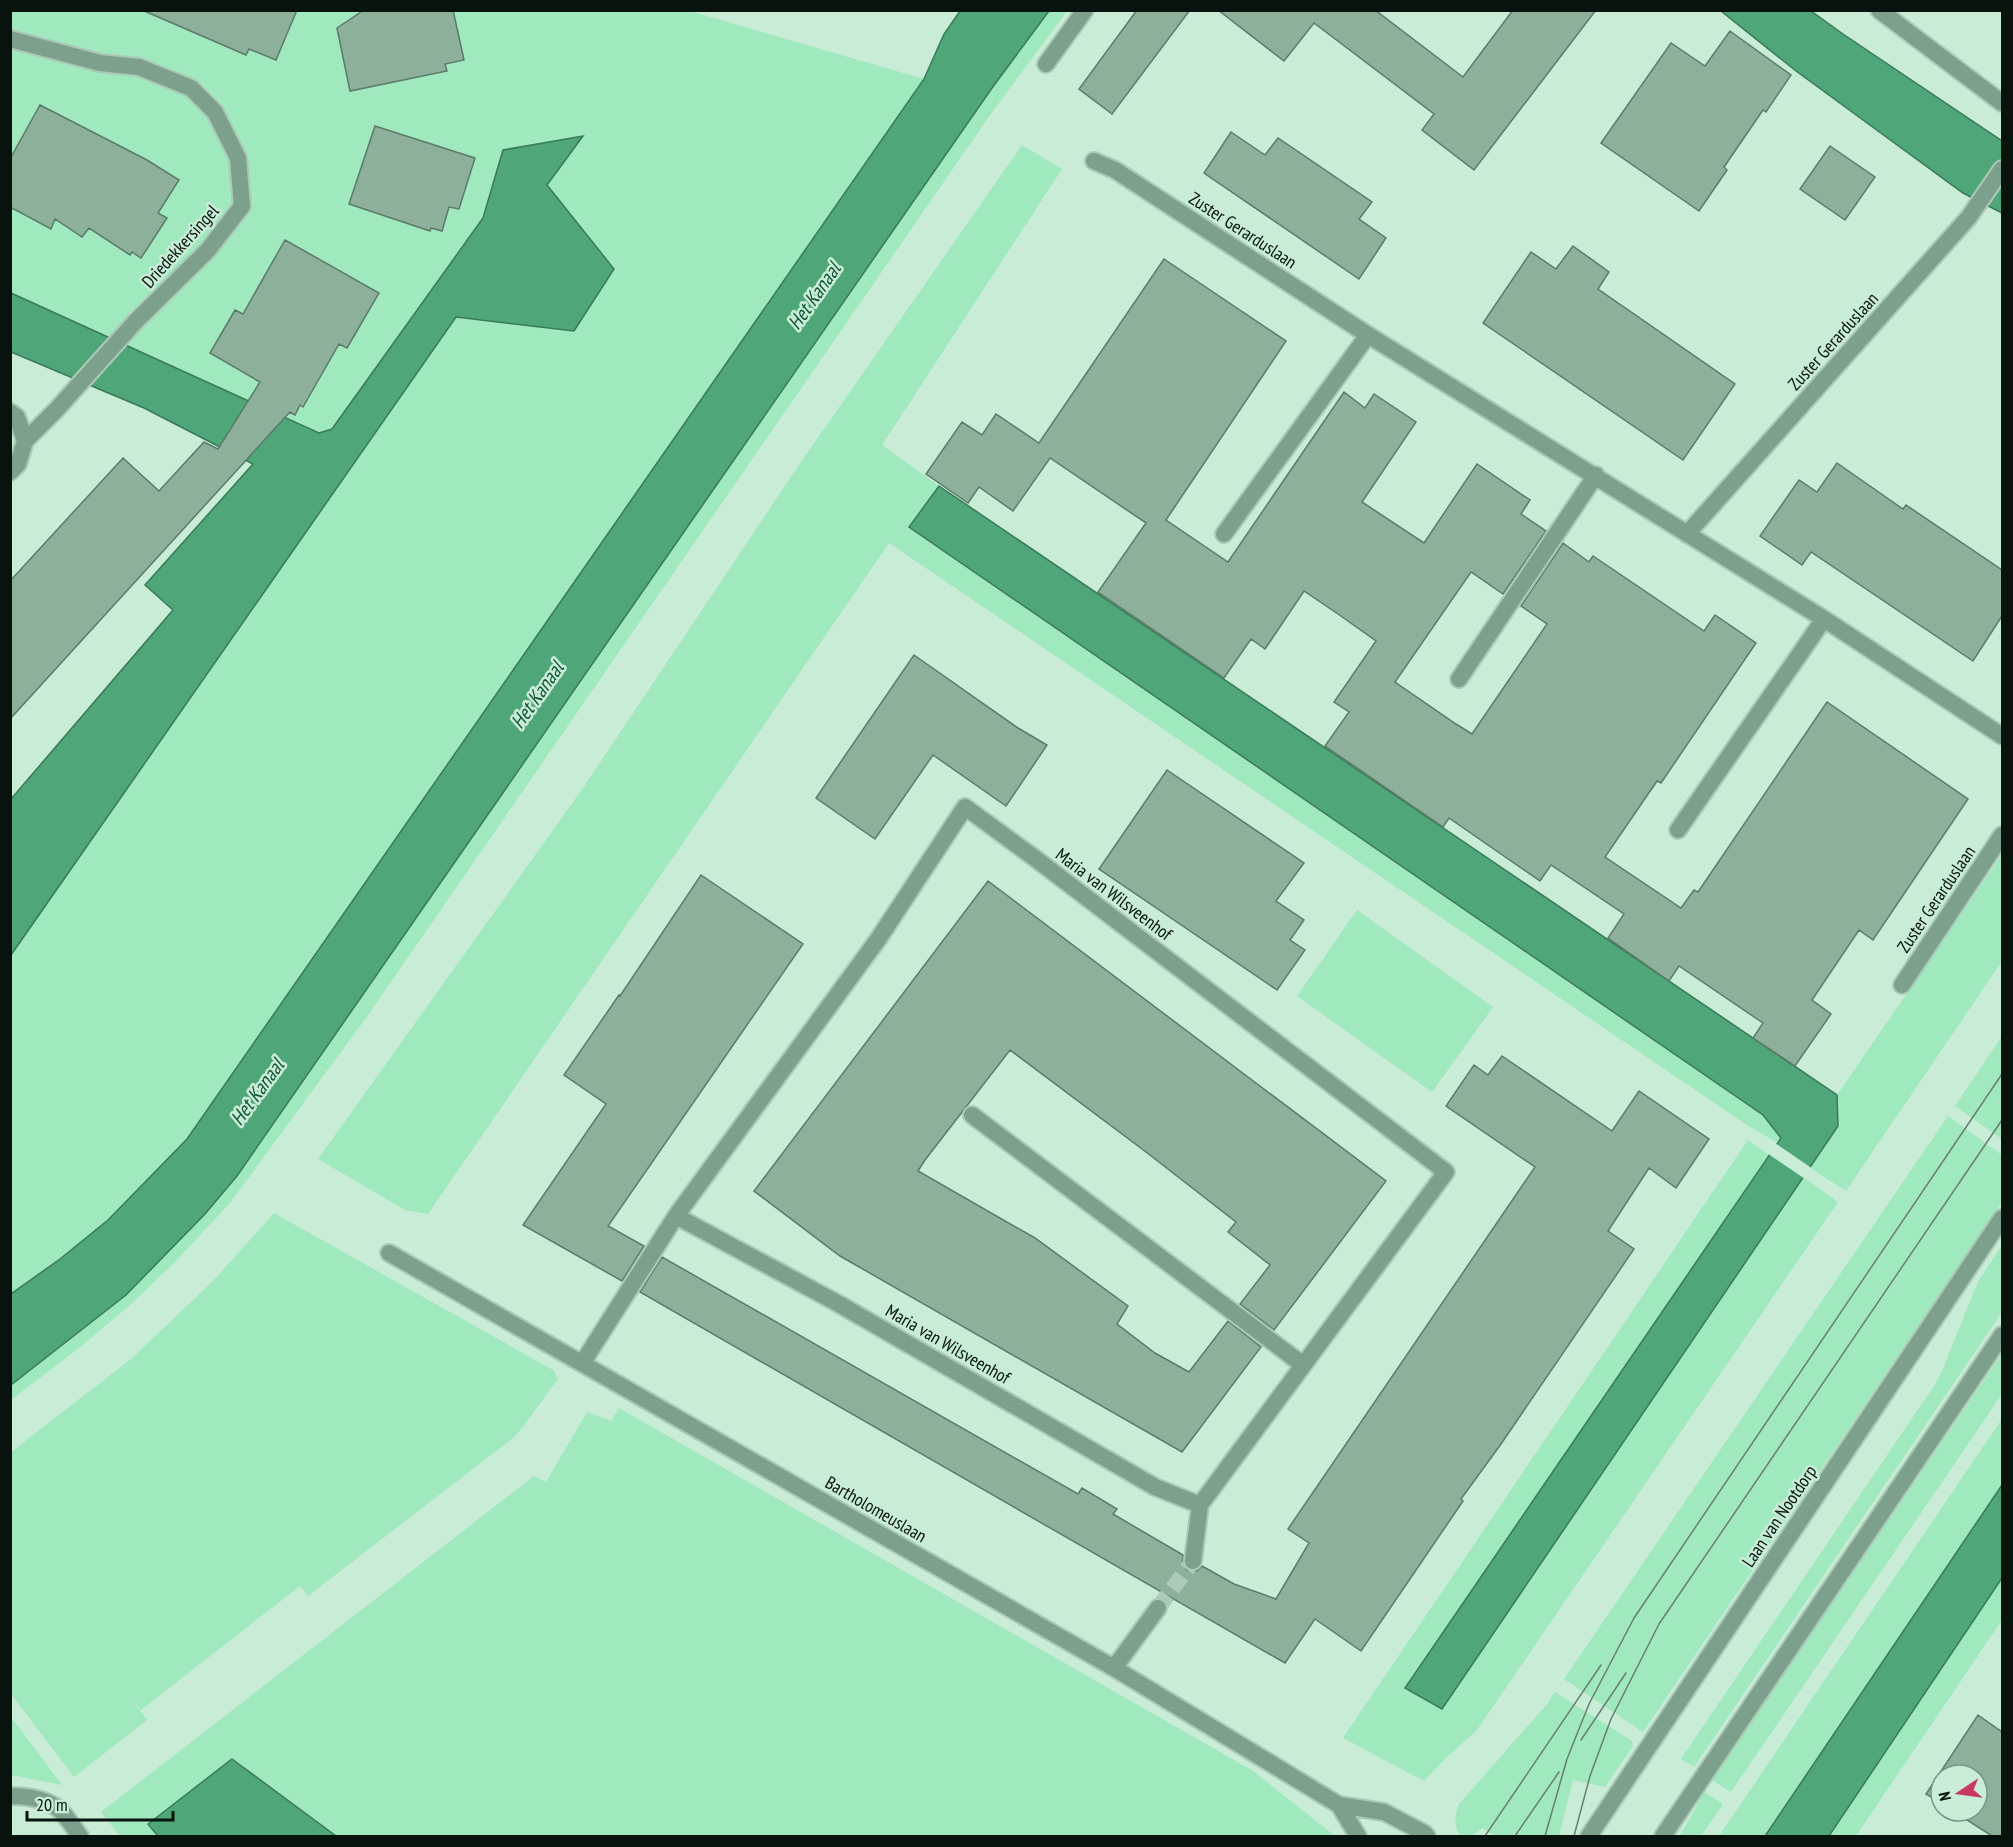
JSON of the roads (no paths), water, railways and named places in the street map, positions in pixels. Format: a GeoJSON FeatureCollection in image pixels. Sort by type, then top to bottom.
{"type":"FeatureCollection","features":[{"type":"Feature","properties":{"kind":"street"},"geometry":{"type":"LineString","coordinates":[[1046,64],[1085,10]]}},
{"type":"Feature","properties":{"kind":"street"},"geometry":{"type":"LineString","coordinates":[[1879,10],[2002,103]]}},
{"type":"Feature","properties":{"kind":"street","name":"Driedekkersingel"},"geometry":{"type":"LineString","coordinates":[[10,39],[100,63],[139,67],[191,88],[215,112],[238,158],[242,206],[208,250],[136,321],[25,441]]}},
{"type":"Feature","properties":{"kind":"street","name":"Zuster Gerarduslaan"},"geometry":{"type":"LineString","coordinates":[[1094,161],[1115,170],[1368,335],[1824,619],[2002,736]]}},
{"type":"Feature","properties":{"kind":"street","name":"Zuster Gerarduslaan"},"geometry":{"type":"LineString","coordinates":[[1687,534],[1969,217],[2002,169]]}},
{"type":"Feature","properties":{"kind":"street"},"geometry":{"type":"LineString","coordinates":[[1224,534],[1368,335]]}},
{"type":"Feature","properties":{"kind":"street"},"geometry":{"type":"LineString","coordinates":[[10,412],[17,417],[25,441],[18,464],[10,472]]}},
{"type":"Feature","properties":{"kind":"street"},"geometry":{"type":"LineString","coordinates":[[1459,679],[1596,475]]}},
{"type":"Feature","properties":{"kind":"street"},"geometry":{"type":"LineString","coordinates":[[1678,830],[1824,619]]}},
{"type":"Feature","properties":{"kind":"street","name":"Maria van Wilsveenhof"},"geometry":{"type":"LineString","coordinates":[[583,1362],[676,1216],[879,938],[965,807],[1046,866],[1446,1172],[1200,1505],[1193,1561]]}},
{"type":"Feature","properties":{"kind":"street","name":"Zuster Gerarduslaan"},"geometry":{"type":"LineString","coordinates":[[1902,985],[2002,835]]}},
{"type":"Feature","properties":{"kind":"street"},"geometry":{"type":"LineString","coordinates":[[972,1115],[1303,1365]]}},
{"type":"Feature","properties":{"kind":"street","name":"Maria van Wilsveenhof"},"geometry":{"type":"LineString","coordinates":[[676,1216],[839,1304],[1155,1487],[1200,1505]]}},
{"type":"Feature","properties":{"kind":"street","name":"Laan van Nootdorp"},"geometry":{"type":"LineString","coordinates":[[1589,1836],[2002,1218]]}},
{"type":"Feature","properties":{"kind":"street","name":"Bartholomeuslaan"},"geometry":{"type":"LineString","coordinates":[[389,1252],[1114,1668],[1339,1806],[1384,1812],[1427,1836]]}},
{"type":"Feature","properties":{"kind":"street"},"geometry":{"type":"LineString","coordinates":[[1663,1836],[2002,1335]]}},
{"type":"Feature","properties":{"kind":"street"},"geometry":{"type":"LineString","coordinates":[[1114,1668],[1158,1608]]}},
{"type":"Feature","properties":{"kind":"street"},"geometry":{"type":"LineString","coordinates":[[10,1796],[41,1800],[59,1809],[80,1836]]}},
{"type":"Feature","properties":{"kind":"street","name":"Bartholomeuslaan"},"geometry":{"type":"LineString","coordinates":[[1339,1806],[1358,1836]]}},
{"type":"Feature","properties":{"kind":"water","name":"Het Kanaal"},"geometry":{"type":"Polygon","coordinates":[[[960,11],[1049,11],[992,88],[237,1176],[205,1214],[126,1295],[11,1385],[11,1294],[60,1259],[108,1220],[187,1139],[924,79],[944,34],[960,11]]]}},
{"type":"Feature","properties":{"kind":"water"},"geometry":{"type":"Polygon","coordinates":[[[1721,11],[1811,11],[2002,141],[2002,213],[1963,193],[1796,71],[1721,11]]]}},
{"type":"Feature","properties":{"kind":"water"},"geometry":{"type":"Polygon","coordinates":[[[583,136],[547,185],[614,269],[574,331],[456,317],[11,955],[11,799],[173,610],[145,585],[253,464],[144,408],[11,352],[11,293],[319,433],[332,429],[483,218],[503,150],[583,136]]]}},
{"type":"Feature","properties":{"kind":"water"},"geometry":{"type":"Polygon","coordinates":[[[939,486],[1837,1095],[1838,1126],[1442,1709],[1405,1688],[1781,1138],[1763,1115],[909,527],[939,486]]]}},
{"type":"Feature","properties":{"kind":"water"},"geometry":{"type":"Polygon","coordinates":[[[2002,1485],[2002,1578],[1829,1836],[1765,1836],[2002,1485]]]}},
{"type":"Feature","properties":{"kind":"water"},"geometry":{"type":"Polygon","coordinates":[[[232,1759],[336,1836],[158,1836],[148,1824],[232,1759]]]}},
{"type":"Feature","properties":{"kind":"tunnel"},"geometry":{"type":"LineString","coordinates":[[1158,1608],[1193,1561]]}},
{"type":"Feature","properties":{"kind":"tram line"},"geometry":{"type":"LineString","coordinates":[[1545,1836],[1567,1759],[1589,1704],[1634,1618],[2002,1074]]}},
{"type":"Feature","properties":{"kind":"tram line"},"geometry":{"type":"LineString","coordinates":[[1574,1836],[1590,1776],[1611,1719],[1659,1624],[2002,1120]]}},
{"type":"Feature","properties":{"kind":"tram line"},"geometry":{"type":"LineString","coordinates":[[1485,1836],[1601,1665]]}},
{"type":"Feature","properties":{"kind":"tram line"},"geometry":{"type":"LineString","coordinates":[[1581,1740],[1626,1673]]}},
{"type":"Feature","properties":{"kind":"tram line"},"geometry":{"type":"LineString","coordinates":[[1515,1836],[1559,1772]]}}]}
